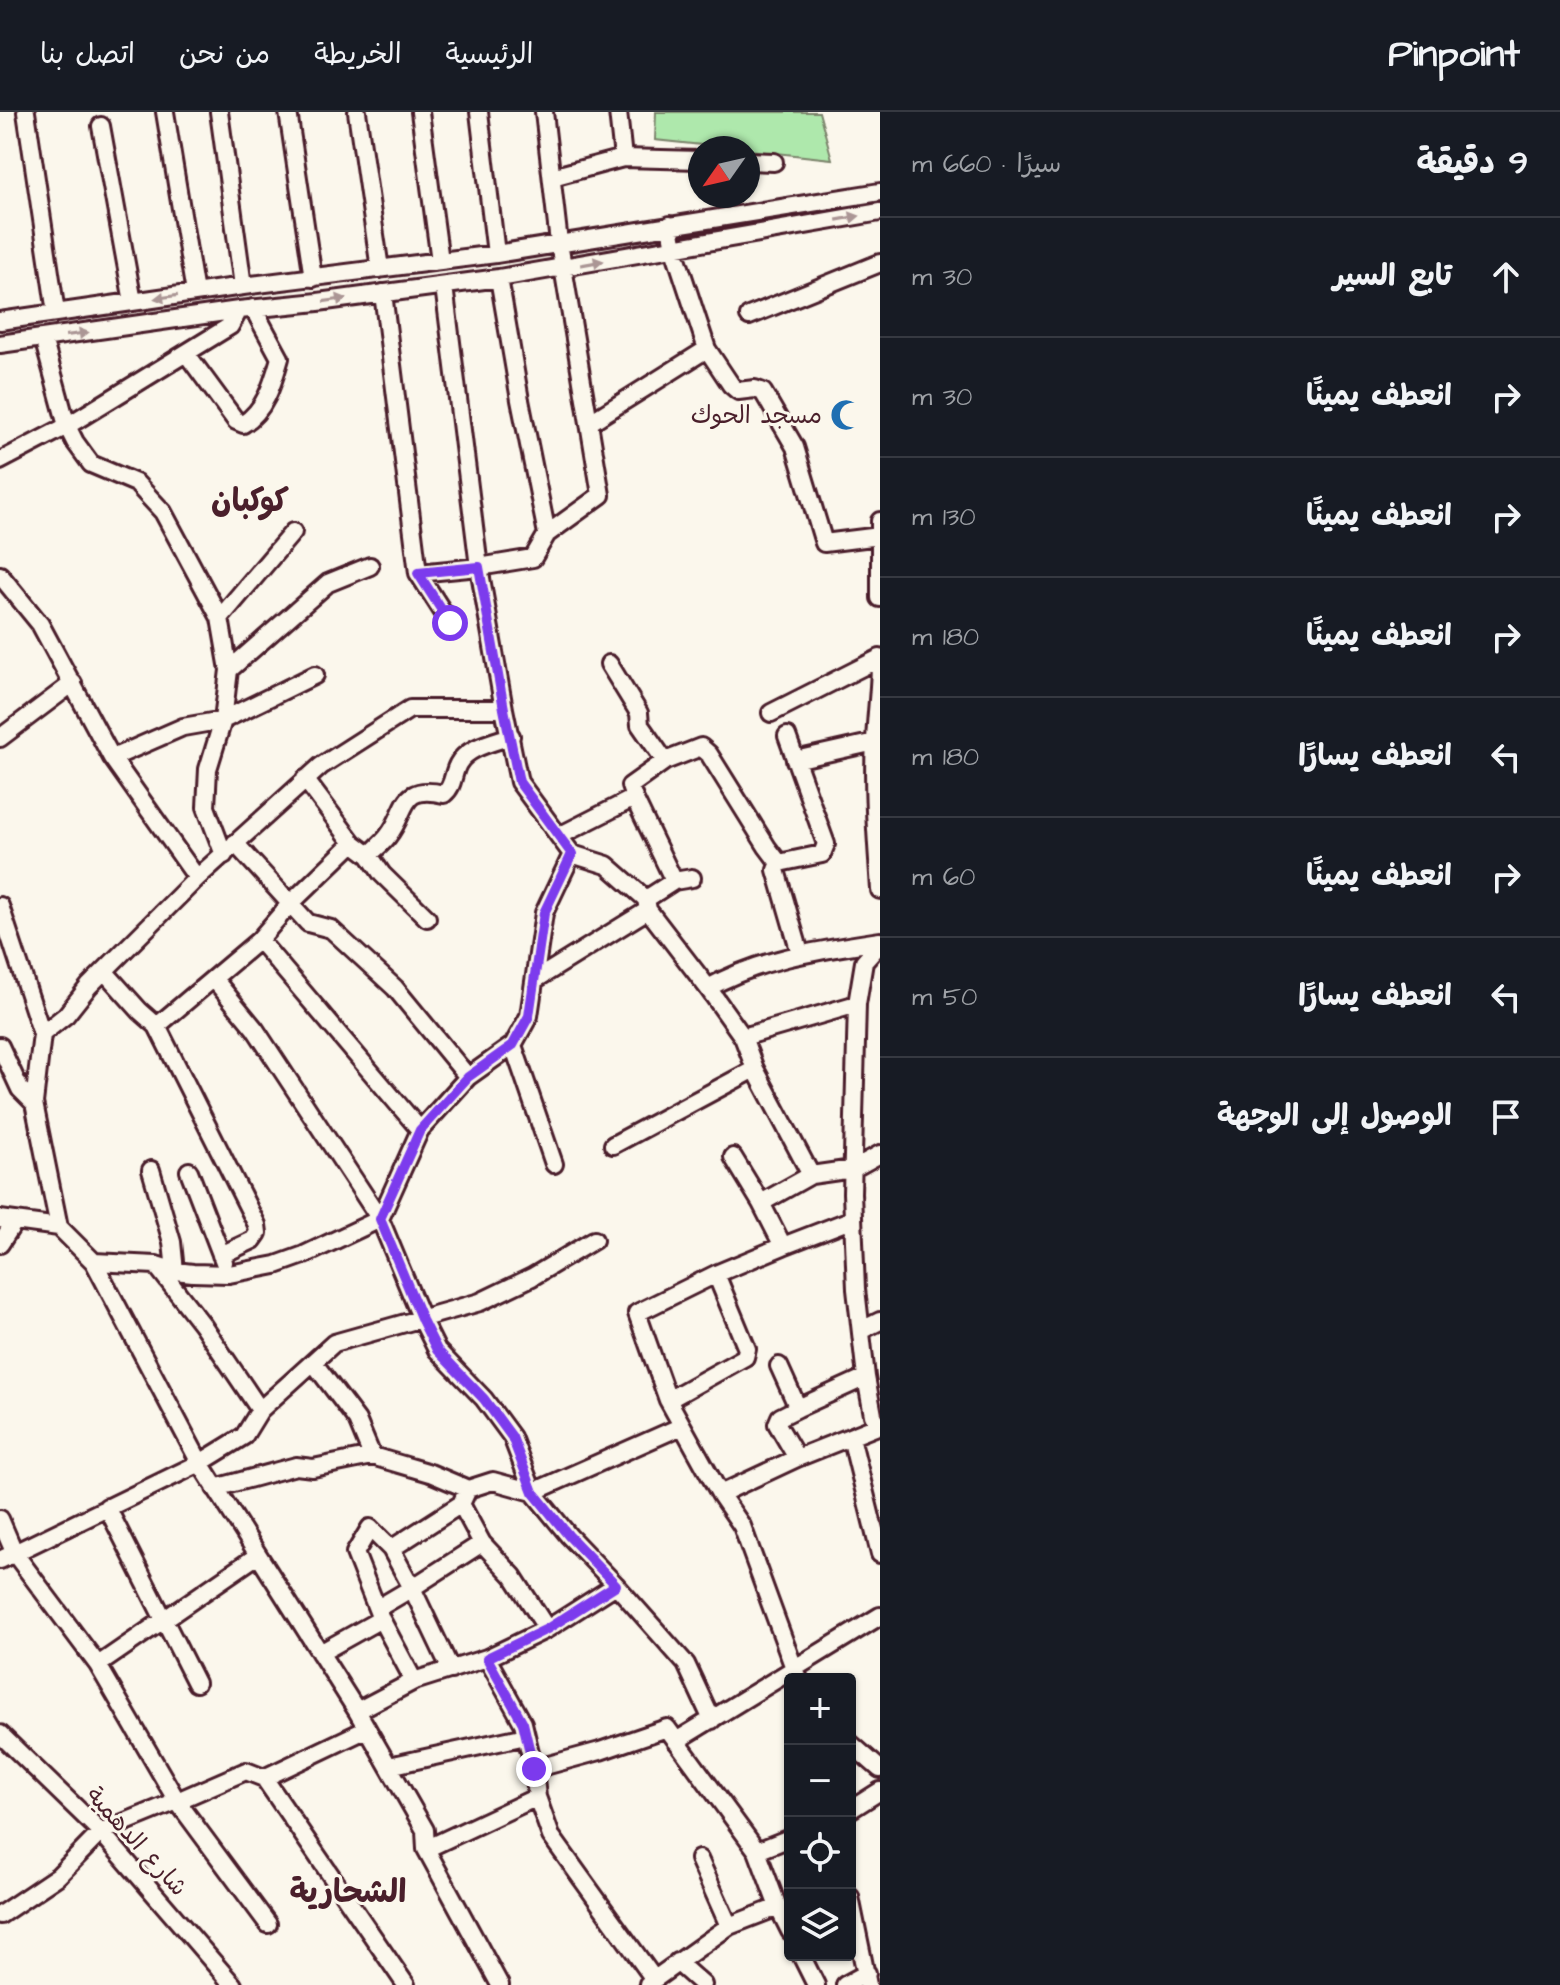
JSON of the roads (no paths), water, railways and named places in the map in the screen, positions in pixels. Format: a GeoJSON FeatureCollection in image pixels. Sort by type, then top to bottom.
{"type":"FeatureCollection","features":[{"type":"Feature","properties":{"kind":"street"},"geometry":{"type":"LineString","coordinates":[[26,112],[56,313]]}},
{"type":"Feature","properties":{"kind":"street"},"geometry":{"type":"LineString","coordinates":[[165,112],[195,293]]}},
{"type":"Feature","properties":{"kind":"street"},"geometry":{"type":"LineString","coordinates":[[219,112],[243,286]]}},
{"type":"Feature","properties":{"kind":"street"},"geometry":{"type":"LineString","coordinates":[[288,112],[313,278]]}},
{"type":"Feature","properties":{"kind":"street"},"geometry":{"type":"LineString","coordinates":[[357,112],[380,269]]}},
{"type":"Feature","properties":{"kind":"street"},"geometry":{"type":"LineString","coordinates":[[420,112],[440,261]]}},
{"type":"Feature","properties":{"kind":"street"},"geometry":{"type":"LineString","coordinates":[[479,112],[496,254]]}},
{"type":"Feature","properties":{"kind":"street"},"geometry":{"type":"LineString","coordinates":[[418,573],[533,558],[547,534],[601,495],[559,243],[544,112]]}},
{"type":"Feature","properties":{"kind":"street"},"geometry":{"type":"LineString","coordinates":[[618,112],[623,158]]}},
{"type":"Feature","properties":{"kind":"street"},"geometry":{"type":"LineString","coordinates":[[101,126],[133,302]]}},
{"type":"Feature","properties":{"kind":"street"},"geometry":{"type":"LineString","coordinates":[[552,177],[623,158],[688,160]]}},
{"type":"Feature","properties":{"kind":"street"},"geometry":{"type":"LineString","coordinates":[[760,161],[774,162]]}},
{"type":"Feature","properties":{"kind":"street"},"geometry":{"type":"LineString","coordinates":[[0,321],[496,254],[880,192]]}},
{"type":"Feature","properties":{"kind":"street"},"geometry":{"type":"LineString","coordinates":[[0,344],[246,309],[499,278],[880,212]]}},
{"type":"Feature","properties":{"kind":"street"},"geometry":{"type":"LineString","coordinates":[[670,225],[674,249],[707,349],[738,391],[755,389],[763,392],[795,447],[824,543],[880,536]]}},
{"type":"Feature","properties":{"kind":"street"},"geometry":{"type":"LineString","coordinates":[[749,316],[880,263]]}},
{"type":"Feature","properties":{"kind":"street"},"geometry":{"type":"LineString","coordinates":[[499,278],[547,534]]}},
{"type":"Feature","properties":{"kind":"street"},"geometry":{"type":"LineString","coordinates":[[444,286],[479,567],[519,782],[572,854],[607,865],[647,904],[743,1037],[755,1069],[811,1175]]}},
{"type":"Feature","properties":{"kind":"street"},"geometry":{"type":"LineString","coordinates":[[383,293],[418,573],[450,623]]}},
{"type":"Feature","properties":{"kind":"street"},"geometry":{"type":"LineString","coordinates":[[0,461],[67,426],[230,326],[246,309]]}},
{"type":"Feature","properties":{"kind":"street"},"geometry":{"type":"LineString","coordinates":[[186,353],[236,421],[243,424],[253,418],[270,390],[280,358],[246,309]]}},
{"type":"Feature","properties":{"kind":"street"},"geometry":{"type":"LineString","coordinates":[[43,338],[67,426],[75,442],[91,464],[136,483],[163,512],[220,618],[229,670],[223,720],[208,769],[206,807],[230,849],[308,923],[331,929],[395,988],[468,1077]]}},
{"type":"Feature","properties":{"kind":"street"},"geometry":{"type":"LineString","coordinates":[[589,423],[707,349]]}},
{"type":"Feature","properties":{"kind":"street"},"geometry":{"type":"LineString","coordinates":[[880,521],[880,598]]}},
{"type":"Feature","properties":{"kind":"street"},"geometry":{"type":"LineString","coordinates":[[220,618],[293,532]]}},
{"type":"Feature","properties":{"kind":"street"},"geometry":{"type":"LineString","coordinates":[[229,670],[328,583],[370,566]]}},
{"type":"Feature","properties":{"kind":"street"},"geometry":{"type":"LineString","coordinates":[[0,575],[40,624],[112,758],[197,878]]}},
{"type":"Feature","properties":{"kind":"street"},"geometry":{"type":"LineString","coordinates":[[771,713],[880,660],[875,742],[878,782],[874,797],[880,890]]}},
{"type":"Feature","properties":{"kind":"street"},"geometry":{"type":"LineString","coordinates":[[609,664],[639,713],[640,725],[665,761]]}},
{"type":"Feature","properties":{"kind":"street"},"geometry":{"type":"LineString","coordinates":[[112,758],[183,727],[223,720],[315,675]]}},
{"type":"Feature","properties":{"kind":"street"},"geometry":{"type":"LineString","coordinates":[[0,738],[73,683]]}},
{"type":"Feature","properties":{"kind":"street"},"geometry":{"type":"LineString","coordinates":[[42,1034],[66,1015],[89,986],[197,878],[321,766],[410,709],[504,709]]}},
{"type":"Feature","properties":{"kind":"street"},"geometry":{"type":"LineString","coordinates":[[369,855],[388,836],[413,794],[426,790],[444,794],[450,789],[458,762],[469,752],[511,736]]}},
{"type":"Feature","properties":{"kind":"street"},"geometry":{"type":"LineString","coordinates":[[779,863],[822,854],[826,844],[787,736]]}},
{"type":"Feature","properties":{"kind":"street"},"geometry":{"type":"LineString","coordinates":[[795,760],[875,742]]}},
{"type":"Feature","properties":{"kind":"street"},"geometry":{"type":"LineString","coordinates":[[674,881],[630,786],[665,761],[701,747],[709,754],[779,863]]}},
{"type":"Feature","properties":{"kind":"street"},"geometry":{"type":"LineString","coordinates":[[305,779],[353,843],[369,855],[382,874],[427,918]]}},
{"type":"Feature","properties":{"kind":"street"},"geometry":{"type":"LineString","coordinates":[[559,836],[634,798]]}},
{"type":"Feature","properties":{"kind":"street"},"geometry":{"type":"LineString","coordinates":[[157,1026],[259,940],[290,904],[353,843]]}},
{"type":"Feature","properties":{"kind":"street"},"geometry":{"type":"LineString","coordinates":[[94,1262],[156,1265],[175,1271],[229,1274],[276,1265],[304,1255],[380,1219],[420,1130],[468,1077],[513,1045],[529,1016],[544,913],[572,854]]}},
{"type":"Feature","properties":{"kind":"street"},"geometry":{"type":"LineString","coordinates":[[779,863],[776,870],[800,953]]}},
{"type":"Feature","properties":{"kind":"street"},"geometry":{"type":"LineString","coordinates":[[535,980],[647,904],[674,881],[692,878]]}},
{"type":"Feature","properties":{"kind":"street"},"geometry":{"type":"LineString","coordinates":[[0,906],[42,1034],[34,1103],[59,1227],[94,1262],[200,1463],[389,1766],[425,1830],[426,1849],[500,1985]]}},
{"type":"Feature","properties":{"kind":"street"},"geometry":{"type":"LineString","coordinates":[[259,940],[420,1130]]}},
{"type":"Feature","properties":{"kind":"street"},"geometry":{"type":"LineString","coordinates":[[708,988],[731,975],[800,953],[880,942]]}},
{"type":"Feature","properties":{"kind":"street"},"geometry":{"type":"LineString","coordinates":[[720,1494],[879,1425],[873,1415],[866,1377],[856,1289],[853,1169],[857,1004],[864,962],[880,942]]}},
{"type":"Feature","properties":{"kind":"street"},"geometry":{"type":"LineString","coordinates":[[105,972],[157,1026],[257,1225],[258,1233],[253,1240],[221,1255]]}},
{"type":"Feature","properties":{"kind":"street"},"geometry":{"type":"LineString","coordinates":[[214,979],[255,1029],[380,1219],[437,1350],[484,1399],[512,1437],[533,1492],[686,1664],[712,1720]]}},
{"type":"Feature","properties":{"kind":"street"},"geometry":{"type":"LineString","coordinates":[[743,1037],[857,1004]]}},
{"type":"Feature","properties":{"kind":"street"},"geometry":{"type":"LineString","coordinates":[[513,1045],[554,1164]]}},
{"type":"Feature","properties":{"kind":"street"},"geometry":{"type":"LineString","coordinates":[[0,1046],[20,1089],[34,1103]]}},
{"type":"Feature","properties":{"kind":"street"},"geometry":{"type":"LineString","coordinates":[[613,1145],[755,1069]]}},
{"type":"Feature","properties":{"kind":"street"},"geometry":{"type":"LineString","coordinates":[[761,1203],[811,1175],[853,1169],[880,1154]]}},
{"type":"Feature","properties":{"kind":"street"},"geometry":{"type":"LineString","coordinates":[[733,1157],[783,1246]]}},
{"type":"Feature","properties":{"kind":"street"},"geometry":{"type":"LineString","coordinates":[[151,1170],[172,1242],[175,1271]]}},
{"type":"Feature","properties":{"kind":"street"},"geometry":{"type":"LineString","coordinates":[[189,1171],[229,1274]]}},
{"type":"Feature","properties":{"kind":"street"},"geometry":{"type":"LineString","coordinates":[[796,1673],[742,1526],[720,1494],[668,1400],[637,1313],[716,1274],[853,1219]]}},
{"type":"Feature","properties":{"kind":"street"},"geometry":{"type":"LineString","coordinates":[[0,1244],[8,1220],[59,1227]]}},
{"type":"Feature","properties":{"kind":"street"},"geometry":{"type":"LineString","coordinates":[[8,1557],[200,1463],[244,1436],[260,1410],[334,1343],[480,1302],[532,1277],[594,1240]]}},
{"type":"Feature","properties":{"kind":"street"},"geometry":{"type":"LineString","coordinates":[[156,1265],[202,1324],[260,1410]]}},
{"type":"Feature","properties":{"kind":"street"},"geometry":{"type":"LineString","coordinates":[[668,1400],[745,1357],[747,1349],[716,1274]]}},
{"type":"Feature","properties":{"kind":"street"},"geometry":{"type":"LineString","coordinates":[[862,1330],[880,1321]]}},
{"type":"Feature","properties":{"kind":"street"},"geometry":{"type":"LineString","coordinates":[[313,1362],[357,1420],[372,1456]]}},
{"type":"Feature","properties":{"kind":"street"},"geometry":{"type":"LineString","coordinates":[[779,1366],[798,1408]]}},
{"type":"Feature","properties":{"kind":"street"},"geometry":{"type":"LineString","coordinates":[[797,1458],[777,1424],[780,1417],[866,1377]]}},
{"type":"Feature","properties":{"kind":"street"},"geometry":{"type":"LineString","coordinates":[[391,1549],[464,1496],[493,1481],[533,1492],[682,1426]]}},
{"type":"Feature","properties":{"kind":"street"},"geometry":{"type":"LineString","coordinates":[[851,1437],[880,1554]]}},
{"type":"Feature","properties":{"kind":"street"},"geometry":{"type":"LineString","coordinates":[[215,1488],[296,1466],[313,1468],[372,1456],[430,1473],[464,1496],[482,1543],[513,1576],[547,1629]]}},
{"type":"Feature","properties":{"kind":"street"},"geometry":{"type":"LineString","coordinates":[[107,1507],[196,1683]]}},
{"type":"Feature","properties":{"kind":"street"},"geometry":{"type":"LineString","coordinates":[[0,1519],[8,1557],[98,1665],[177,1801],[268,1924]]}},
{"type":"Feature","properties":{"kind":"street"},"geometry":{"type":"LineString","coordinates":[[414,1681],[379,1613],[355,1553],[370,1528],[391,1549],[451,1670]]}},
{"type":"Feature","properties":{"kind":"street"},"geometry":{"type":"LineString","coordinates":[[320,1653],[482,1543]]}},
{"type":"Feature","properties":{"kind":"street"},"geometry":{"type":"LineString","coordinates":[[98,1665],[258,1555]]}},
{"type":"Feature","properties":{"kind":"street"},"geometry":{"type":"LineString","coordinates":[[357,1711],[414,1681],[487,1658],[547,1629],[616,1585]]}},
{"type":"Feature","properties":{"kind":"street"},"geometry":{"type":"LineString","coordinates":[[797,1673],[880,1616]]}},
{"type":"Feature","properties":{"kind":"street"},"geometry":{"type":"LineString","coordinates":[[487,1658],[523,1723],[537,1797],[551,1836],[651,1982],[729,1926],[778,1907]]}},
{"type":"Feature","properties":{"kind":"street"},"geometry":{"type":"LineString","coordinates":[[676,1741],[784,1681]]}},
{"type":"Feature","properties":{"kind":"street"},"geometry":{"type":"LineString","coordinates":[[534,1769],[667,1728],[757,1851],[784,1919]]}},
{"type":"Feature","properties":{"kind":"street"},"geometry":{"type":"LineString","coordinates":[[264,1778],[367,1729]]}},
{"type":"Feature","properties":{"kind":"street","name":"شارع الدهمية"},"geometry":{"type":"LineString","coordinates":[[0,1734],[101,1832],[233,1985]]}},
{"type":"Feature","properties":{"kind":"street"},"geometry":{"type":"LineString","coordinates":[[389,1766],[526,1736]]}},
{"type":"Feature","properties":{"kind":"street"},"geometry":{"type":"LineString","coordinates":[[853,1745],[876,1759]]}},
{"type":"Feature","properties":{"kind":"street"},"geometry":{"type":"LineString","coordinates":[[0,1915],[58,1876],[101,1832],[246,1771],[264,1778],[406,1985]]}},
{"type":"Feature","properties":{"kind":"street"},"geometry":{"type":"LineString","coordinates":[[856,1806],[880,1791]]}},
{"type":"Feature","properties":{"kind":"street"},"geometry":{"type":"LineString","coordinates":[[426,1849],[537,1797]]}},
{"type":"Feature","properties":{"kind":"street"},"geometry":{"type":"LineString","coordinates":[[757,1851],[784,1840]]}},
{"type":"Feature","properties":{"kind":"street"},"geometry":{"type":"LineString","coordinates":[[699,1859],[729,1926]]}},
{"type":"Feature","properties":{"kind":"street"},"geometry":{"type":"LineString","coordinates":[[845,1985],[872,1981],[856,1920]]}},
{"type":"Feature","properties":{"kind":"street"},"geometry":{"type":"LineString","coordinates":[[804,1961],[816,1985]]}},
{"type":"Feature","properties":{"kind":"street"},"geometry":{"type":"LineString","coordinates":[[677,1962],[703,1985]]}},
{"type":"Feature","properties":{"kind":"place","name":"مسجد الحوك"},"geometry":{"type":"Point","coordinates":[846,415]}},
{"type":"Feature","properties":{"kind":"district","name":"كوكبان"},"geometry":{"type":"Point","coordinates":[250,500]}},
{"type":"Feature","properties":{"kind":"district","name":"الشحارية"},"geometry":{"type":"Point","coordinates":[348,1891]}}]}
